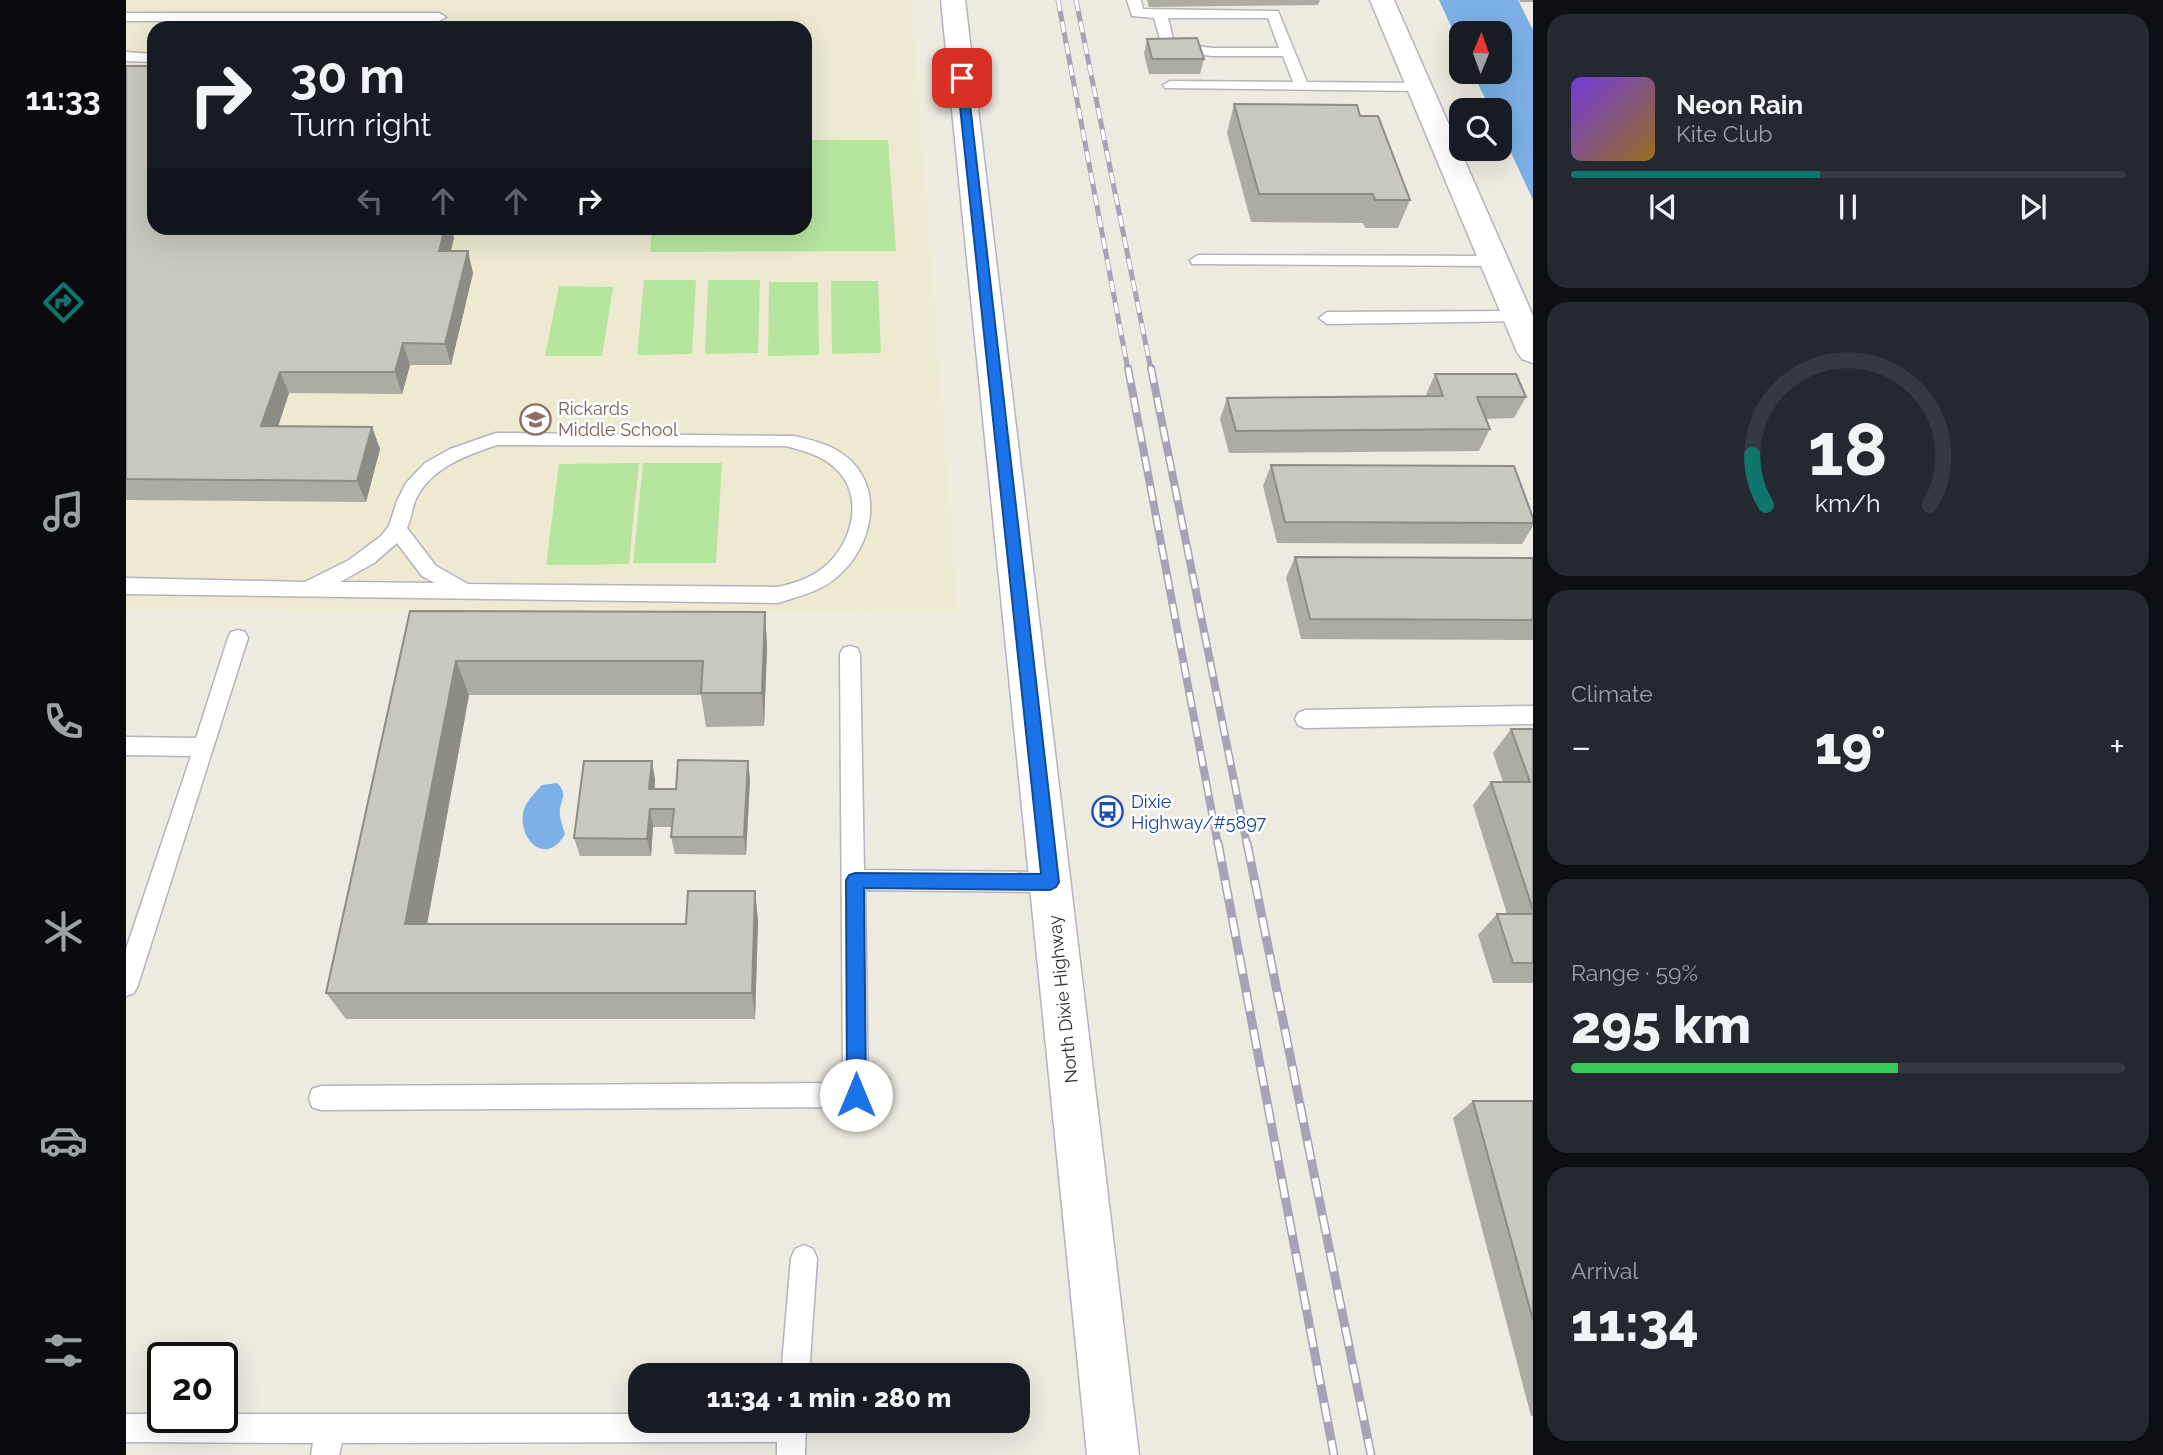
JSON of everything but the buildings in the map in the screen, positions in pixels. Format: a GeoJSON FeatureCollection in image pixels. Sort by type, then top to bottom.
{"type":"FeatureCollection","features":[{"type":"Feature","properties":{"kind":"main road","name":"North Dixie Highway"},"geometry":{"type":"LineString","coordinates":[[953,0],[1113,1455]]}},
{"type":"Feature","properties":{"kind":"main road"},"geometry":{"type":"LineString","coordinates":[[1382,0],[1533,352]]}},
{"type":"Feature","properties":{"kind":"lane"},"geometry":{"type":"LineString","coordinates":[[438,21],[444,0]]}},
{"type":"Feature","properties":{"kind":"lane"},"geometry":{"type":"LineString","coordinates":[[1134,0],[1137,13],[1273,14],[1302,86]]}},
{"type":"Feature","properties":{"kind":"lane"},"geometry":{"type":"LineString","coordinates":[[1160,14],[1168,46],[1212,52],[1288,52]]}},
{"type":"Feature","properties":{"kind":"lane"},"geometry":{"type":"LineString","coordinates":[[126,17],[376,21]]}},
{"type":"Feature","properties":{"kind":"lane"},"geometry":{"type":"LineString","coordinates":[[126,56],[147,58]]}},
{"type":"Feature","properties":{"kind":"lane"},"geometry":{"type":"LineString","coordinates":[[1170,85],[1419,87]]}},
{"type":"Feature","properties":{"kind":"lane"},"geometry":{"type":"LineString","coordinates":[[1198,260],[1494,261]]}},
{"type":"Feature","properties":{"kind":"lane"},"geometry":{"type":"LineString","coordinates":[[1327,318],[1518,317]]}},
{"type":"Feature","properties":{"kind":"lane"},"geometry":{"type":"LineString","coordinates":[[126,586],[307,589],[778,595],[815,583],[838,566],[857,541],[863,516],[862,490],[844,464],[813,447],[786,440],[496,439],[458,450],[425,472],[406,499],[398,530],[379,550],[307,589]]}},
{"type":"Feature","properties":{"kind":"lane"},"geometry":{"type":"LineString","coordinates":[[398,530],[429,572],[464,591]]}},
{"type":"Feature","properties":{"kind":"lane"},"geometry":{"type":"LineString","coordinates":[[126,985],[238,638]]}},
{"type":"Feature","properties":{"kind":"lane"},"geometry":{"type":"LineString","coordinates":[[321,1098],[856,1095],[850,654]]}},
{"type":"Feature","properties":{"kind":"lane"},"geometry":{"type":"LineString","coordinates":[[1305,719],[1533,715]]}},
{"type":"Feature","properties":{"kind":"lane"},"geometry":{"type":"LineString","coordinates":[[126,746],[204,747]]}},
{"type":"Feature","properties":{"kind":"lane"},"geometry":{"type":"LineString","coordinates":[[855,880],[1050,882]]}},
{"type":"Feature","properties":{"kind":"lane"},"geometry":{"type":"LineString","coordinates":[[796,1363],[804,1258]]}},
{"type":"Feature","properties":{"kind":"lane"},"geometry":{"type":"LineString","coordinates":[[126,1428],[328,1442],[791,1435]]}},
{"type":"Feature","properties":{"kind":"shaded area","name":"Rickards Middle School"},"geometry":{"type":"Polygon","coordinates":[[[126,0],[911,0],[958,613],[126,610],[126,0]]]}},
{"type":"Feature","properties":{"kind":"green space"},"geometry":{"type":"Polygon","coordinates":[[[812,140],[888,140],[896,251],[650,252],[651,235],[812,235],[812,140]]]}},
{"type":"Feature","properties":{"kind":"green space"},"geometry":{"type":"Polygon","coordinates":[[[644,280],[696,280],[692,354],[637,355],[644,280]]]}},
{"type":"Feature","properties":{"kind":"green space"},"geometry":{"type":"Polygon","coordinates":[[[708,280],[760,280],[758,353],[705,354],[708,280]]]}},
{"type":"Feature","properties":{"kind":"green space"},"geometry":{"type":"Polygon","coordinates":[[[831,281],[878,281],[881,353],[832,354],[831,281]]]}},
{"type":"Feature","properties":{"kind":"green space"},"geometry":{"type":"Polygon","coordinates":[[[769,282],[818,282],[819,355],[768,356],[769,282]]]}},
{"type":"Feature","properties":{"kind":"green space"},"geometry":{"type":"Polygon","coordinates":[[[559,286],[613,287],[602,356],[545,356],[559,286]]]}},
{"type":"Feature","properties":{"kind":"green space"},"geometry":{"type":"Polygon","coordinates":[[[639,463],[629,564],[546,565],[559,464],[639,463]]]}},
{"type":"Feature","properties":{"kind":"green space"},"geometry":{"type":"Polygon","coordinates":[[[643,463],[722,463],[716,563],[633,563],[643,463]]]}},
{"type":"Feature","properties":{"kind":"water"},"geometry":{"type":"Polygon","coordinates":[[[1439,0],[1518,0],[1533,30],[1533,200],[1512,155],[1512,98],[1485,98],[1478,84],[1512,84],[1512,21],[1449,22],[1439,0]]]}},
{"type":"Feature","properties":{"kind":"water"},"geometry":{"type":"Polygon","coordinates":[[[557,783],[563,792],[560,816],[565,834],[558,843],[543,849],[530,841],[525,833],[523,813],[528,801],[542,785],[557,783]]]}},
{"type":"Feature","properties":{"kind":"railway"},"geometry":{"type":"LineString","coordinates":[[1058,0],[1128,370]]}},
{"type":"Feature","properties":{"kind":"railway"},"geometry":{"type":"LineString","coordinates":[[1076,0],[1151,370]]}},
{"type":"Feature","properties":{"kind":"railway"},"geometry":{"type":"LineString","coordinates":[[1128,368],[1218,845]]}},
{"type":"Feature","properties":{"kind":"railway"},"geometry":{"type":"LineString","coordinates":[[1151,368],[1247,845]]}},
{"type":"Feature","properties":{"kind":"railway"},"geometry":{"type":"LineString","coordinates":[[1218,843],[1334,1455]]}},
{"type":"Feature","properties":{"kind":"railway"},"geometry":{"type":"LineString","coordinates":[[1247,843],[1371,1455]]}},
{"type":"Feature","properties":{"kind":"place","name":"Rickards Middle School"},"geometry":{"type":"Point","coordinates":[535,419]}},
{"type":"Feature","properties":{"kind":"place","name":"Dixie Highway/#5897"},"geometry":{"type":"Point","coordinates":[1108,812]}},
{"type":"Feature","properties":{"kind":"route"},"geometry":{"type":"LineString","coordinates":[[856,1095],[855,880],[1050,882],[962,78]]}}]}
